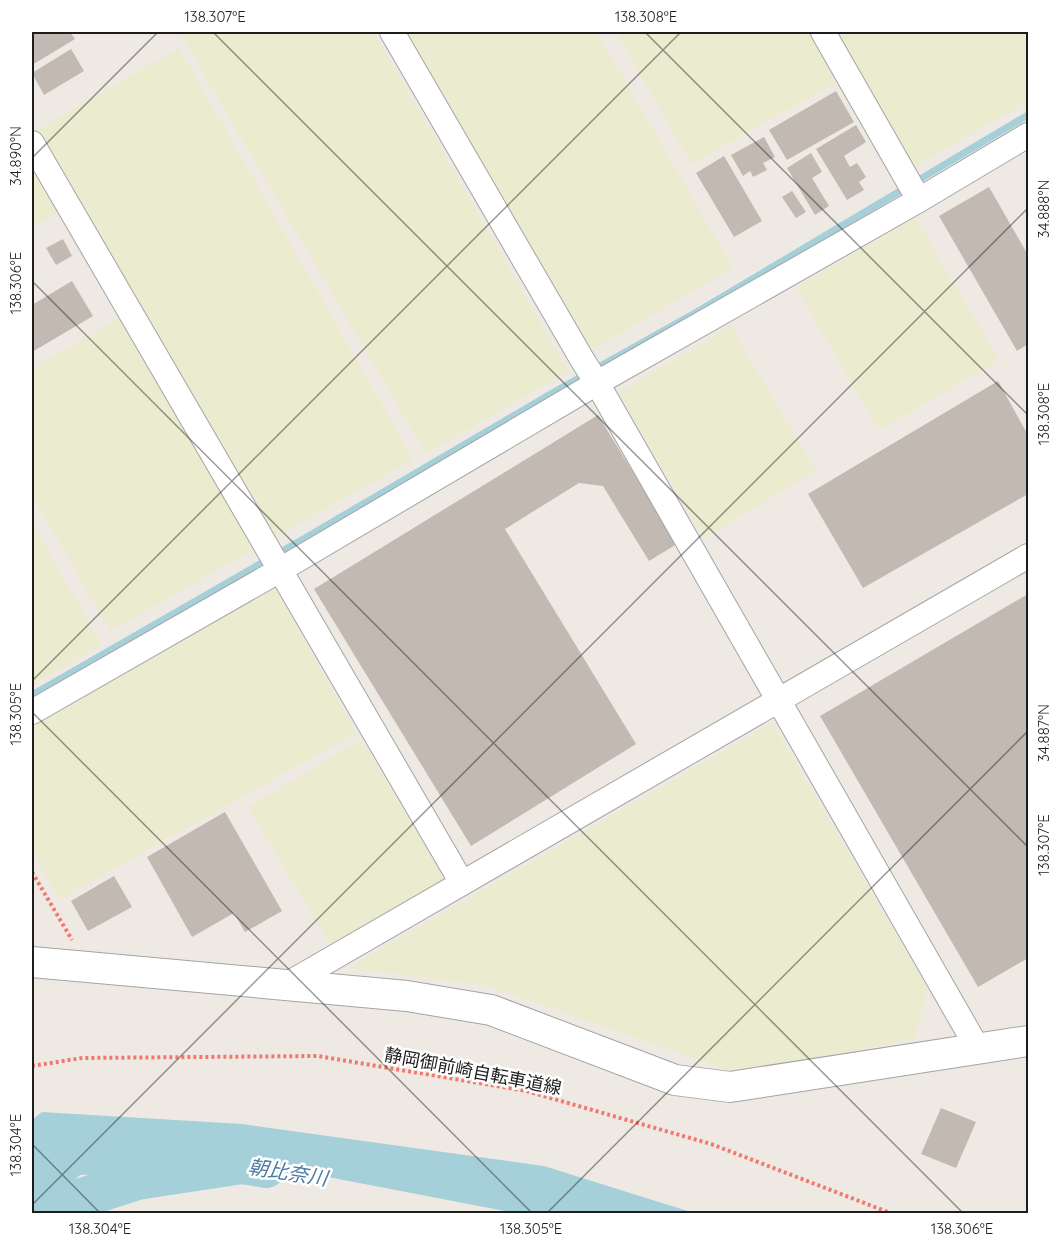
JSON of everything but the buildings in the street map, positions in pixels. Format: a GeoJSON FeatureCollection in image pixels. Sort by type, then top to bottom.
{"type":"FeatureCollection","features":[{"type":"Feature","properties":{"kind":"street"},"geometry":{"type":"LineString","coordinates":[[392,32],[597,383],[978,1049]]}},
{"type":"Feature","properties":{"kind":"street"},"geometry":{"type":"LineString","coordinates":[[823,32],[919,200]]}},
{"type":"Feature","properties":{"kind":"street"},"geometry":{"type":"LineString","coordinates":[[32,712],[1029,135]]}},
{"type":"Feature","properties":{"kind":"street"},"geometry":{"type":"LineString","coordinates":[[32,144],[462,883]]}},
{"type":"Feature","properties":{"kind":"street"},"geometry":{"type":"LineString","coordinates":[[286,985],[1029,556]]}},
{"type":"Feature","properties":{"kind":"street"},"geometry":{"type":"LineString","coordinates":[[32,962],[407,996],[491,1010],[675,1080],[730,1087],[1029,1041]]}},
{"type":"Feature","properties":{"kind":"path"},"geometry":{"type":"LineString","coordinates":[[32,872],[87,966]]}},
{"type":"Feature","properties":{"kind":"path","name":"静岡御前崎自転車道線"},"geometry":{"type":"LineString","coordinates":[[32,1066],[82,1058],[318,1056],[526,1091],[711,1144],[893,1214]]}},
{"type":"Feature","properties":{"kind":"green space"},"geometry":{"type":"Polygon","coordinates":[[[179,32],[374,32],[568,371],[426,454],[179,32]]]}},
{"type":"Feature","properties":{"kind":"green space"},"geometry":{"type":"Polygon","coordinates":[[[404,32],[597,32],[733,268],[589,351],[404,32]]]}},
{"type":"Feature","properties":{"kind":"green space"},"geometry":{"type":"Polygon","coordinates":[[[616,32],[809,32],[837,82],[691,164],[616,32]]]}},
{"type":"Feature","properties":{"kind":"green space"},"geometry":{"type":"Polygon","coordinates":[[[828,32],[1020,32],[1028,45],[1028,101],[908,171],[828,32]]]}},
{"type":"Feature","properties":{"kind":"green space"},"geometry":{"type":"Polygon","coordinates":[[[179,48],[413,459],[271,540],[37,130],[179,48]]]}},
{"type":"Feature","properties":{"kind":"green space"},"geometry":{"type":"Polygon","coordinates":[[[32,162],[60,211],[32,228],[32,162]]]}},
{"type":"Feature","properties":{"kind":"green space"},"geometry":{"type":"Polygon","coordinates":[[[915,217],[999,360],[879,430],[796,288],[915,217]]]}},
{"type":"Feature","properties":{"kind":"green space"},"geometry":{"type":"Polygon","coordinates":[[[121,317],[254,549],[110,631],[32,494],[32,369],[121,317]]]}},
{"type":"Feature","properties":{"kind":"green space"},"geometry":{"type":"Polygon","coordinates":[[[731,326],[816,471],[704,538],[618,393],[731,326]]]}},
{"type":"Feature","properties":{"kind":"green space"},"geometry":{"type":"Polygon","coordinates":[[[32,523],[102,645],[32,685],[32,523]]]}},
{"type":"Feature","properties":{"kind":"green space"},"geometry":{"type":"Polygon","coordinates":[[[275,588],[356,733],[59,900],[32,851],[32,724],[275,588]]]}},
{"type":"Feature","properties":{"kind":"green space"},"geometry":{"type":"Polygon","coordinates":[[[772,723],[928,989],[914,1039],[736,1073],[485,985],[348,968],[772,723]]]}},
{"type":"Feature","properties":{"kind":"green space"},"geometry":{"type":"Polygon","coordinates":[[[361,739],[447,883],[334,951],[248,807],[361,739]]]}},
{"type":"Feature","properties":{"kind":"water"},"geometry":{"type":"Polygon","coordinates":[[[42,1112],[242,1124],[544,1166],[694,1213],[515,1213],[333,1178],[211,1169],[80,1175],[40,1213],[32,1213],[32,1120],[42,1112]]]}},
{"type":"Feature","properties":{"kind":"waterway"},"geometry":{"type":"LineString","coordinates":[[32,695],[554,392],[695,313],[1028,115]]}},
{"type":"Feature","properties":{"kind":"waterway","name":"朝比奈川"},"geometry":{"type":"LineString","coordinates":[[33,1214],[137,1180],[242,1164],[266,1168]]}}]}
